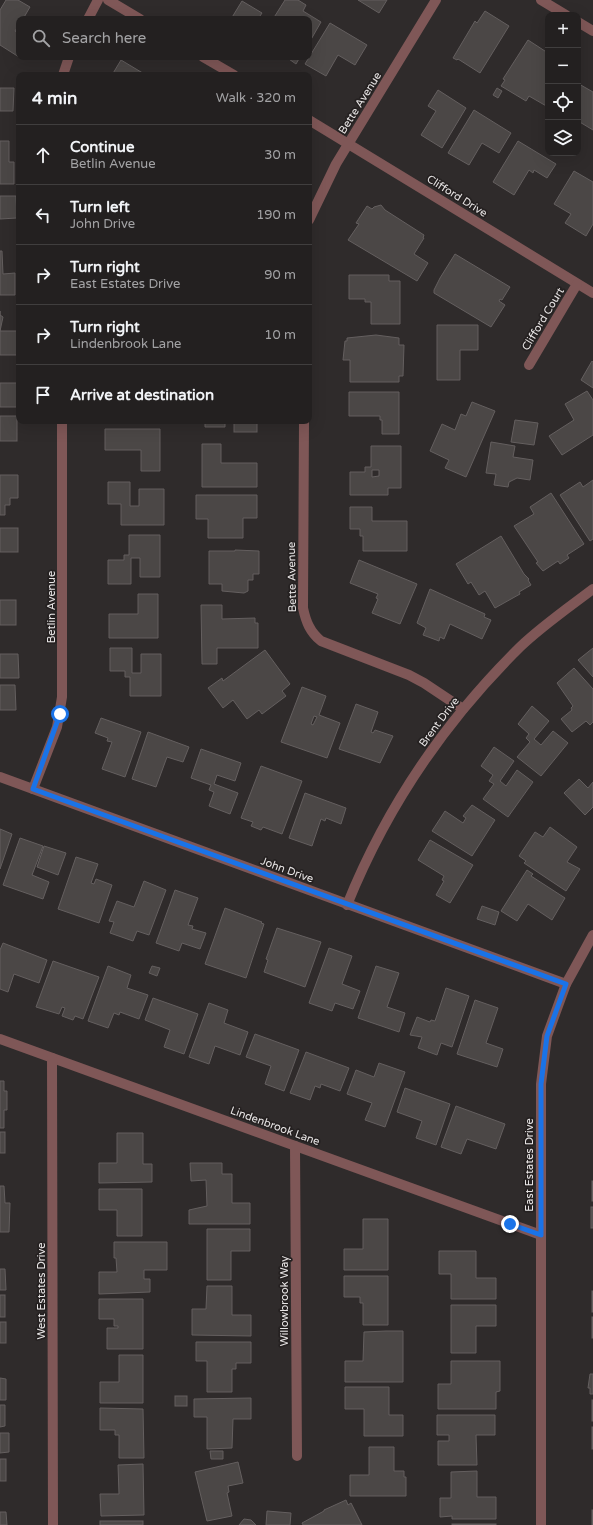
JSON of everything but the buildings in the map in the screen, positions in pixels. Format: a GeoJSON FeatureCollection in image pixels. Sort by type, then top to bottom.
{"type":"FeatureCollection","features":[{"type":"Feature","properties":{"kind":"street"},"geometry":{"type":"LineString","coordinates":[[90,16],[98,0]]}},
{"type":"Feature","properties":{"kind":"street"},"geometry":{"type":"LineString","coordinates":[[108,0],[135,16]]}},
{"type":"Feature","properties":{"kind":"street","name":"Bette Avenue"},"geometry":{"type":"LineString","coordinates":[[312,214],[334,168],[436,0]]}},
{"type":"Feature","properties":{"kind":"street"},"geometry":{"type":"LineString","coordinates":[[541,0],[561,12]]}},
{"type":"Feature","properties":{"kind":"street"},"geometry":{"type":"LineString","coordinates":[[581,24],[593,31]]}},
{"type":"Feature","properties":{"kind":"street"},"geometry":{"type":"LineString","coordinates":[[64,72],[68,60]]}},
{"type":"Feature","properties":{"kind":"street"},"geometry":{"type":"LineString","coordinates":[[208,60],[229,72]]}},
{"type":"Feature","properties":{"kind":"street","name":"Clifford Drive"},"geometry":{"type":"LineString","coordinates":[[312,122],[593,293]]}},
{"type":"Feature","properties":{"kind":"street","name":"Clifford Court"},"geometry":{"type":"LineString","coordinates":[[529,365],[577,284]]}},
{"type":"Feature","properties":{"kind":"street","name":"Betlin Avenue"},"geometry":{"type":"LineString","coordinates":[[33,789],[57,727],[62,697],[62,424]]}},
{"type":"Feature","properties":{"kind":"street","name":"Bette Avenue"},"geometry":{"type":"LineString","coordinates":[[304,424],[303,608],[306,622],[313,635],[321,641],[409,675],[424,683],[463,709]]}},
{"type":"Feature","properties":{"kind":"street","name":"Brent Drive"},"geometry":{"type":"LineString","coordinates":[[347,905],[367,858],[389,817],[433,749],[463,709],[520,647],[593,589]]}},
{"type":"Feature","properties":{"kind":"street","name":"John Drive"},"geometry":{"type":"LineString","coordinates":[[0,777],[566,984]]}},
{"type":"Feature","properties":{"kind":"street","name":"East Estates Drive"},"geometry":{"type":"LineString","coordinates":[[541,1525],[541,1084],[547,1036],[566,984],[593,935]]}},
{"type":"Feature","properties":{"kind":"street","name":"Lindenbrook Lane"},"geometry":{"type":"LineString","coordinates":[[0,1039],[541,1235]]}},
{"type":"Feature","properties":{"kind":"street","name":"West Estates Drive"},"geometry":{"type":"LineString","coordinates":[[52,1058],[53,1525]]}},
{"type":"Feature","properties":{"kind":"street","name":"Willowbrook Way"},"geometry":{"type":"LineString","coordinates":[[296,1146],[297,1456]]}},
{"type":"Feature","properties":{"kind":"route"},"geometry":{"type":"LineString","coordinates":[[60,714],[57,727],[33,789],[566,984],[547,1036],[541,1084],[541,1235],[510,1224]]}}]}
